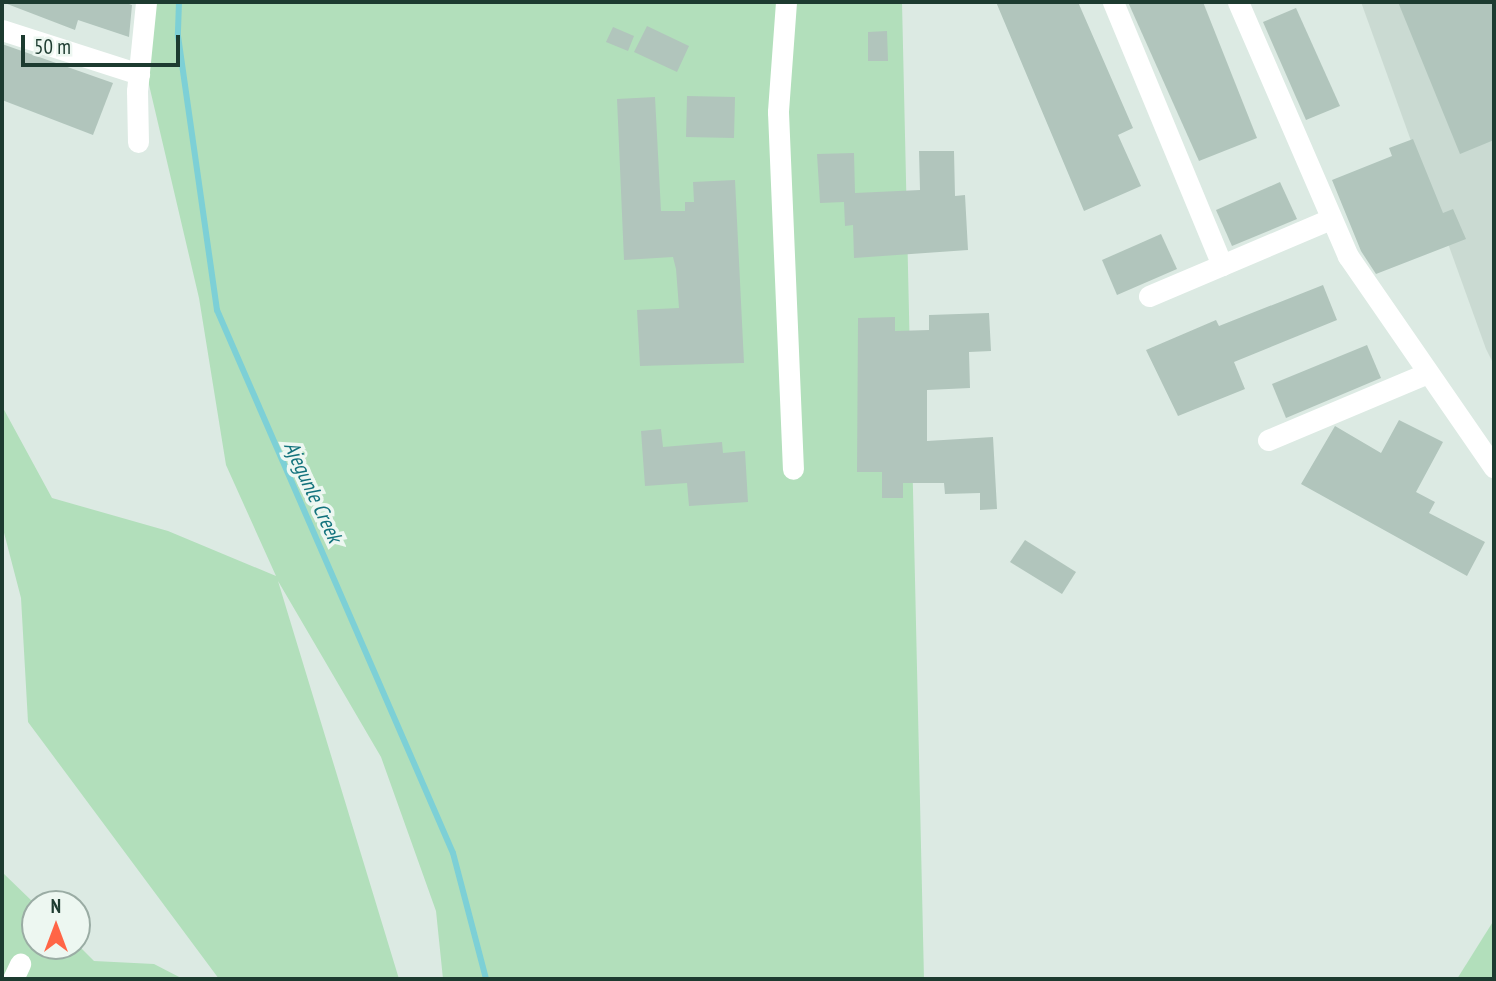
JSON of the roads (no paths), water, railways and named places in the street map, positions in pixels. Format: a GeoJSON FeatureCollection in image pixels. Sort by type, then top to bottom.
{"type":"FeatureCollection","features":[{"type":"Feature","properties":{"kind":"street"},"geometry":{"type":"LineString","coordinates":[[138,142],[139,74],[146,2]]}},
{"type":"Feature","properties":{"kind":"street"},"geometry":{"type":"LineString","coordinates":[[786,2],[778,112],[793,469]]}},
{"type":"Feature","properties":{"kind":"street"},"geometry":{"type":"LineString","coordinates":[[1113,2],[1222,265]]}},
{"type":"Feature","properties":{"kind":"street"},"geometry":{"type":"LineString","coordinates":[[1238,2],[1331,219],[1371,295],[1494,468]]}},
{"type":"Feature","properties":{"kind":"street"},"geometry":{"type":"LineString","coordinates":[[2,30],[139,74]]}},
{"type":"Feature","properties":{"kind":"street"},"geometry":{"type":"LineString","coordinates":[[1149,296],[1331,219]]}},
{"type":"Feature","properties":{"kind":"street"},"geometry":{"type":"LineString","coordinates":[[1268,440],[1427,373]]}},
{"type":"Feature","properties":{"kind":"waterway","name":"Ajegunle Creek"},"geometry":{"type":"LineString","coordinates":[[179,2],[178,36],[217,310],[453,853],[486,979]]}}]}
